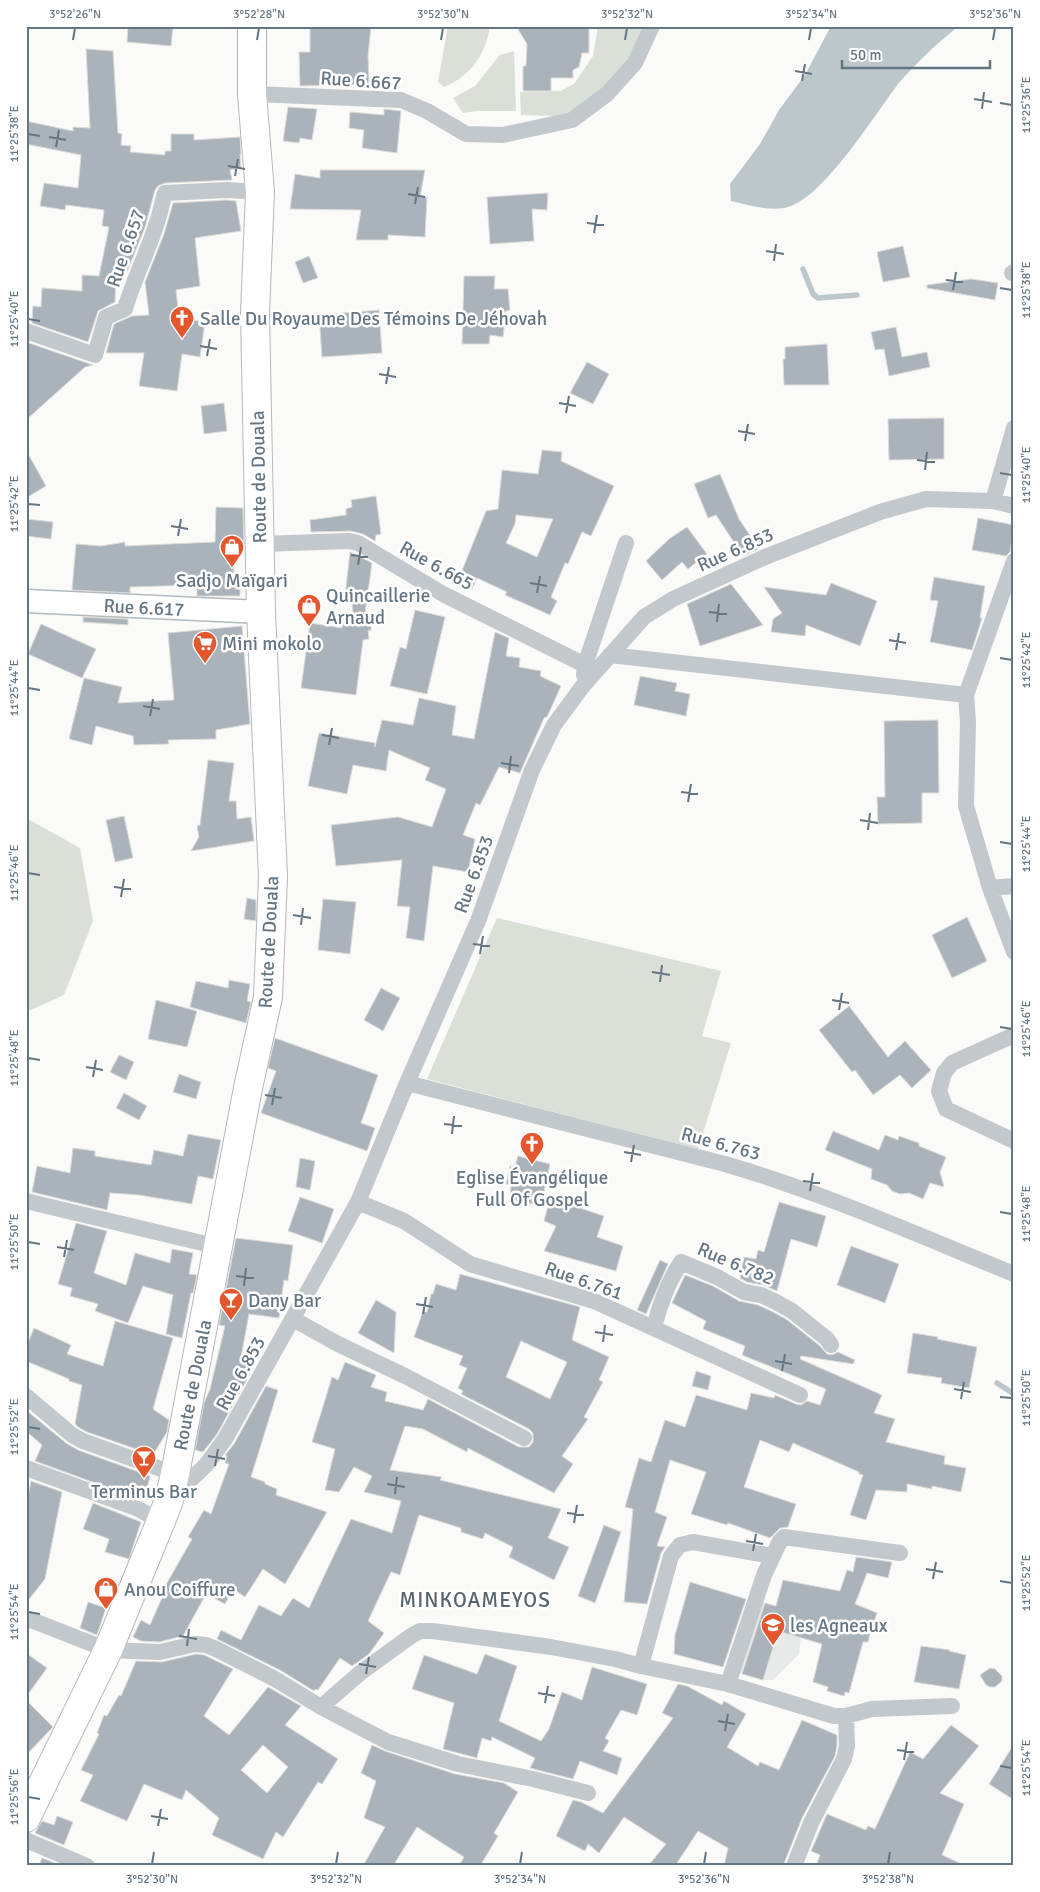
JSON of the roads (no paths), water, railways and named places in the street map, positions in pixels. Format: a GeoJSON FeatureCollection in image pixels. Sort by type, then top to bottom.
{"type":"FeatureCollection","features":[{"type":"Feature","properties":{"kind":"highway","name":"Route de Douala"},"geometry":{"type":"LineString","coordinates":[[26,1818],[108,1650],[165,1510],[176,1474],[248,1088],[268,997],[273,877],[261,612],[255,313],[260,192],[252,94],[253,28]]}},
{"type":"Feature","properties":{"kind":"street","name":"Rue 6.667"},"geometry":{"type":"LineString","coordinates":[[252,94],[401,100],[428,110],[466,134],[503,135],[572,120],[607,94],[635,62],[652,26]]}},
{"type":"Feature","properties":{"kind":"street","name":"Rue 6.657"},"geometry":{"type":"LineString","coordinates":[[26,331],[95,355],[106,317],[125,309],[133,282],[159,217],[165,193],[227,190],[260,192]]}},
{"type":"Feature","properties":{"kind":"street"},"geometry":{"type":"LineString","coordinates":[[993,501],[1014,428]]}},
{"type":"Feature","properties":{"kind":"street","name":"Rue 6.853"},"geometry":{"type":"LineString","coordinates":[[165,1510],[206,1465],[225,1439],[358,1202],[407,1083],[478,921],[532,770],[554,726],[582,687],[644,617],[673,599],[814,536],[880,512],[926,499],[993,501],[1014,506]]}},
{"type":"Feature","properties":{"kind":"street","name":"Rue 6.665"},"geometry":{"type":"LineString","coordinates":[[260,544],[349,541],[358,543],[443,594],[585,665]]}},
{"type":"Feature","properties":{"kind":"street"},"geometry":{"type":"LineString","coordinates":[[582,687],[585,665],[626,543]]}},
{"type":"Feature","properties":{"kind":"street"},"geometry":{"type":"LineString","coordinates":[[1014,561],[966,695],[968,722],[966,806],[990,888],[1014,952]]}},
{"type":"Feature","properties":{"kind":"street","name":"Rue 6.617"},"geometry":{"type":"LineString","coordinates":[[26,601],[261,612]]}},
{"type":"Feature","properties":{"kind":"street"},"geometry":{"type":"LineString","coordinates":[[610,655],[966,695]]}},
{"type":"Feature","properties":{"kind":"street"},"geometry":{"type":"LineString","coordinates":[[990,888],[1014,886]]}},
{"type":"Feature","properties":{"kind":"street"},"geometry":{"type":"LineString","coordinates":[[1014,1035],[952,1063],[944,1073],[939,1091],[946,1109],[1014,1141]]}},
{"type":"Feature","properties":{"kind":"street","name":"Rue 6.763"},"geometry":{"type":"LineString","coordinates":[[407,1083],[715,1161],[772,1178],[830,1198],[1014,1274]]}},
{"type":"Feature","properties":{"kind":"street"},"geometry":{"type":"LineString","coordinates":[[26,1201],[219,1247]]}},
{"type":"Feature","properties":{"kind":"street","name":"Rue 6.761"},"geometry":{"type":"LineString","coordinates":[[358,1202],[404,1221],[470,1264],[584,1297],[654,1327],[800,1395]]}},
{"type":"Feature","properties":{"kind":"street","name":"Rue 6.782"},"geometry":{"type":"LineString","coordinates":[[654,1327],[659,1306],[673,1274],[681,1262],[718,1277],[744,1292],[761,1295],[776,1302],[792,1311],[827,1339],[831,1345]]}},
{"type":"Feature","properties":{"kind":"street"},"geometry":{"type":"LineString","coordinates":[[293,1319],[338,1344],[405,1376],[524,1438]]}},
{"type":"Feature","properties":{"kind":"street"},"geometry":{"type":"LineString","coordinates":[[26,1396],[72,1435],[83,1441],[176,1474]]}},
{"type":"Feature","properties":{"kind":"street"},"geometry":{"type":"LineString","coordinates":[[26,1468],[136,1508],[165,1510]]}},
{"type":"Feature","properties":{"kind":"street"},"geometry":{"type":"LineString","coordinates":[[728,1684],[764,1575],[772,1556],[784,1537],[900,1553]]}},
{"type":"Feature","properties":{"kind":"street"},"geometry":{"type":"LineString","coordinates":[[641,1666],[670,1556],[680,1546],[693,1542],[772,1556]]}},
{"type":"Feature","properties":{"kind":"street"},"geometry":{"type":"LineString","coordinates":[[26,1618],[108,1650],[160,1652],[195,1644],[206,1645],[275,1679],[321,1707],[388,1742],[433,1757],[588,1793]]}},
{"type":"Feature","properties":{"kind":"street"},"geometry":{"type":"LineString","coordinates":[[321,1707],[360,1673],[420,1631],[433,1631],[615,1659],[728,1684],[834,1716],[846,1716],[872,1709],[952,1706]]}},
{"type":"Feature","properties":{"kind":"street"},"geometry":{"type":"LineString","coordinates":[[794,1866],[811,1823],[844,1759],[848,1746],[846,1716]]}},
{"type":"Feature","properties":{"kind":"street"},"geometry":{"type":"LineString","coordinates":[[26,1840],[87,1866]]}},
{"type":"Feature","properties":{"kind":"waterway"},"geometry":{"type":"LineString","coordinates":[[803,269],[813,294],[818,298],[857,295]]}},
{"type":"Feature","properties":{"kind":"waterway"},"geometry":{"type":"LineString","coordinates":[[997,1383],[1014,1394]]}},
{"type":"Feature","properties":{"kind":"place","name":"Salle Du Royaume Des Témoins De Jéhovah"},"geometry":{"type":"Point","coordinates":[182,339]}},
{"type":"Feature","properties":{"kind":"place","name":"Sadjo Maïgari"},"geometry":{"type":"Point","coordinates":[232,568]}},
{"type":"Feature","properties":{"kind":"place","name":"Quincaillerie Arnaud"},"geometry":{"type":"Point","coordinates":[309,627]}},
{"type":"Feature","properties":{"kind":"place","name":"Mini mokolo"},"geometry":{"type":"Point","coordinates":[205,664]}},
{"type":"Feature","properties":{"kind":"place","name":"Eglise Évangélique Full Of Gospel"},"geometry":{"type":"Point","coordinates":[532,1165]}},
{"type":"Feature","properties":{"kind":"place","name":"Dany Bar"},"geometry":{"type":"Point","coordinates":[231,1321]}},
{"type":"Feature","properties":{"kind":"place","name":"Terminus Bar"},"geometry":{"type":"Point","coordinates":[144,1479]}},
{"type":"Feature","properties":{"kind":"place","name":"Anou Coiffure"},"geometry":{"type":"Point","coordinates":[106,1610]}},
{"type":"Feature","properties":{"kind":"place","name":"les Agneaux"},"geometry":{"type":"Point","coordinates":[773,1646]}},
{"type":"Feature","properties":{"kind":"district","name":"MINKOAMEYOS"},"geometry":{"type":"Point","coordinates":[475,1600]}}]}
